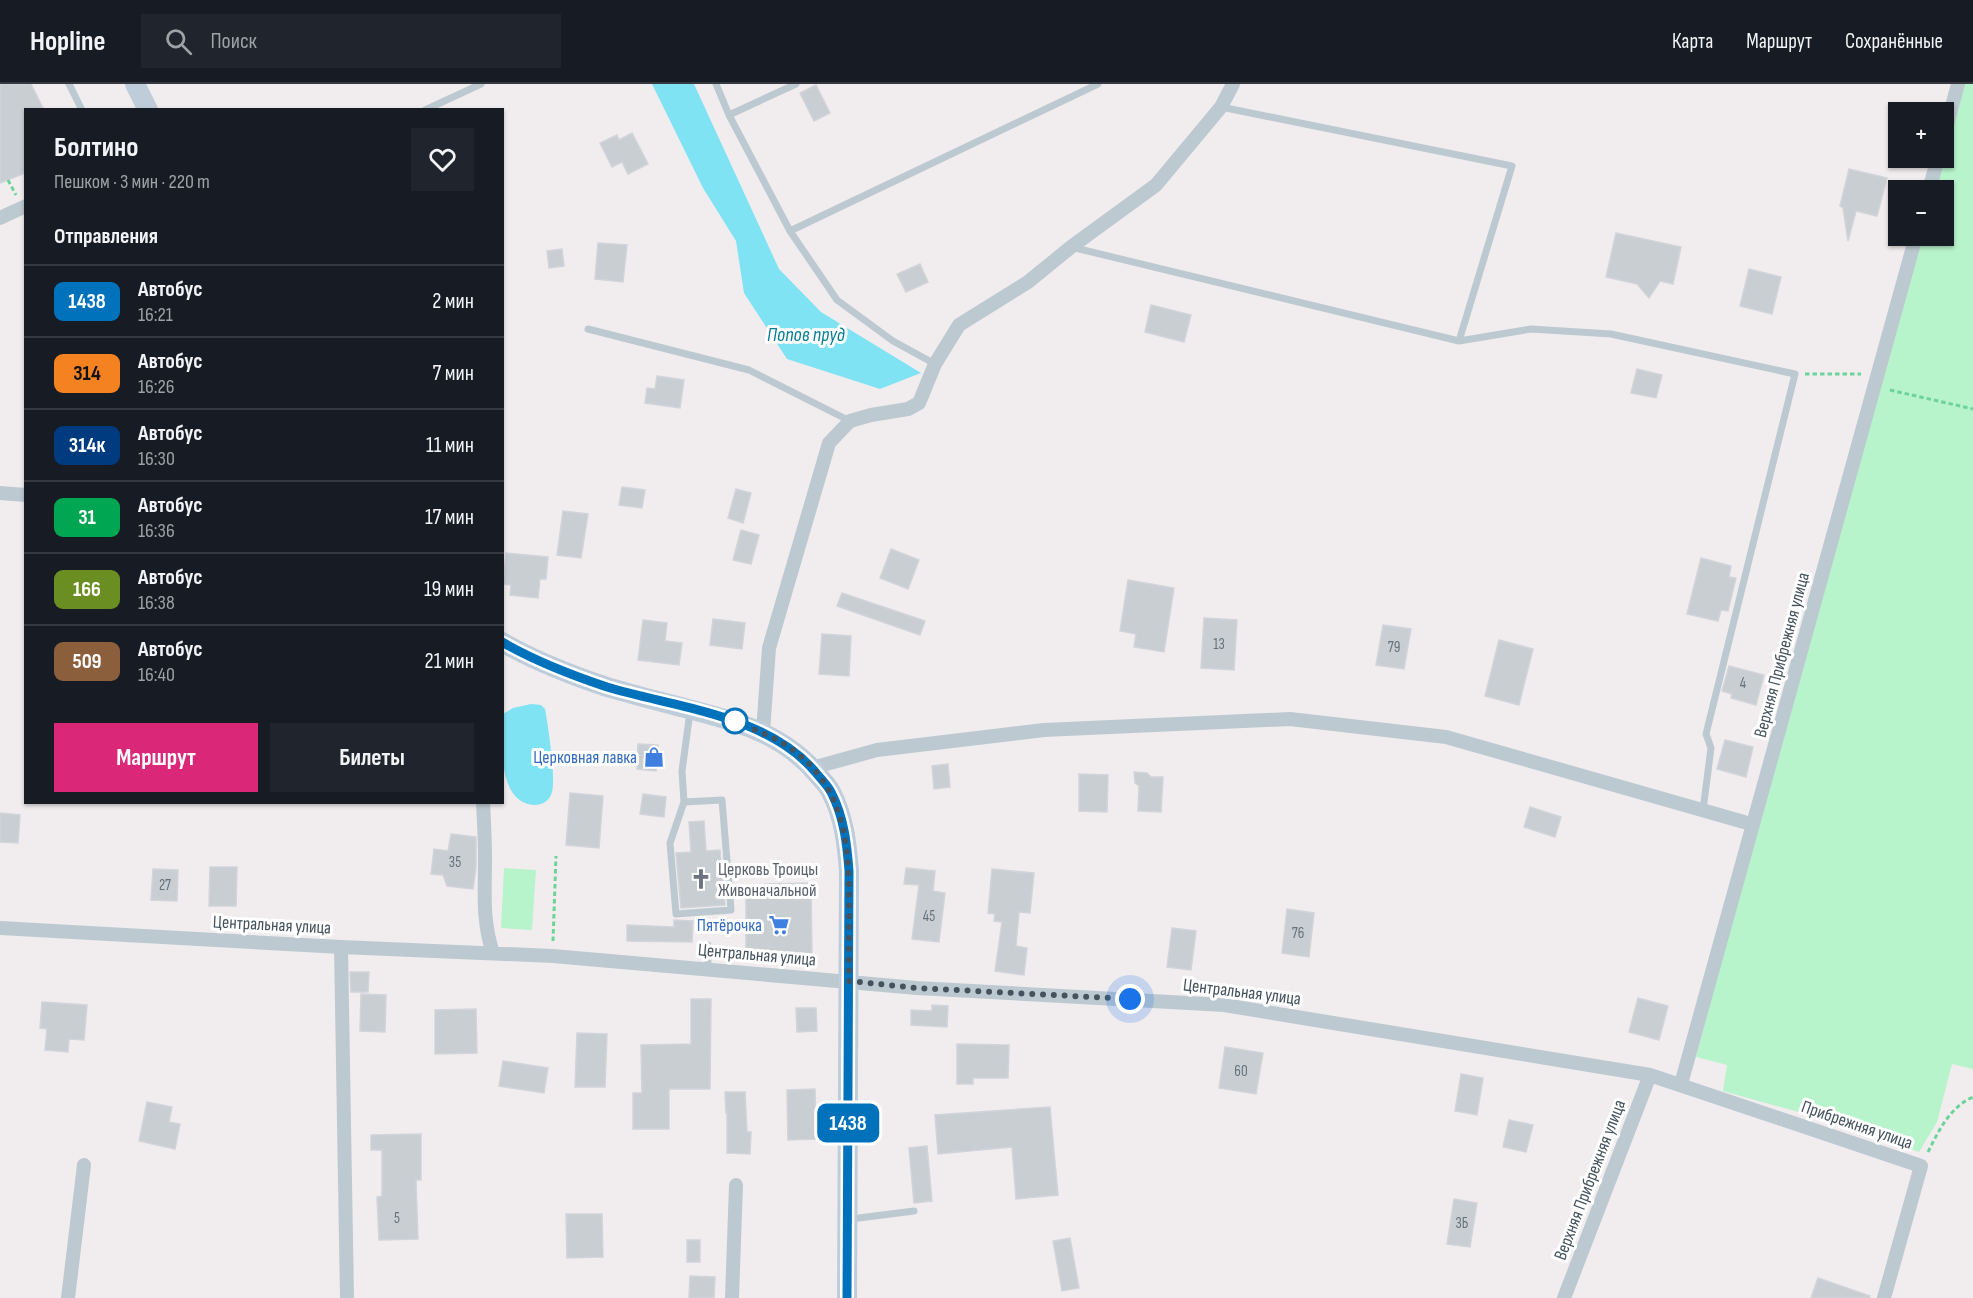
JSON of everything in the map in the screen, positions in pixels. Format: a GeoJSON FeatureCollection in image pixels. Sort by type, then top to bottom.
{"type":"FeatureCollection","features":[{"type":"Feature","properties":{"kind":"main road"},"geometry":{"type":"LineString","coordinates":[[137,85],[147,108]]}},
{"type":"Feature","properties":{"kind":"main road"},"geometry":{"type":"LineString","coordinates":[[504,644],[553,668],[606,686],[727,718],[764,732],[790,747],[812,768],[830,790],[846,837],[849,871],[847,1298]]}},
{"type":"Feature","properties":{"kind":"street"},"geometry":{"type":"LineString","coordinates":[[764,732],[770,648],[829,443],[850,421],[908,409],[919,403],[935,364],[959,326],[1028,282],[1156,184],[1221,107],[1233,84]]}},
{"type":"Feature","properties":{"kind":"street"},"geometry":{"type":"LineString","coordinates":[[1953,102],[1958,84]]}},
{"type":"Feature","properties":{"kind":"street"},"geometry":{"type":"LineString","coordinates":[[0,218],[24,207]]}},
{"type":"Feature","properties":{"kind":"street","name":"Верхняя Прибрежняя улица"},"geometry":{"type":"LineString","coordinates":[[1681,1084],[1913,246]]}},
{"type":"Feature","properties":{"kind":"street"},"geometry":{"type":"LineString","coordinates":[[0,493],[24,495]]}},
{"type":"Feature","properties":{"kind":"street"},"geometry":{"type":"LineString","coordinates":[[812,768],[877,750],[1044,730],[1290,719],[1446,737],[1744,822]]}},
{"type":"Feature","properties":{"kind":"street"},"geometry":{"type":"LineString","coordinates":[[483,804],[486,932],[493,952]]}},
{"type":"Feature","properties":{"kind":"street","name":"Центральная улица"},"geometry":{"type":"LineString","coordinates":[[0,928],[341,947],[493,952],[917,988],[1224,1005],[1650,1075]]}},
{"type":"Feature","properties":{"kind":"street"},"geometry":{"type":"LineString","coordinates":[[341,947],[347,1298]]}},
{"type":"Feature","properties":{"kind":"street","name":"Верхняя Прибрежняя улица"},"geometry":{"type":"LineString","coordinates":[[1564,1298],[1650,1075]]}},
{"type":"Feature","properties":{"kind":"street","name":"Прибрежняя улица"},"geometry":{"type":"LineString","coordinates":[[1650,1075],[1922,1166],[1884,1298]]}},
{"type":"Feature","properties":{"kind":"street"},"geometry":{"type":"LineString","coordinates":[[68,1298],[84,1165]]}},
{"type":"Feature","properties":{"kind":"street"},"geometry":{"type":"LineString","coordinates":[[732,1298],[736,1185]]}},
{"type":"Feature","properties":{"kind":"lane"},"geometry":{"type":"LineString","coordinates":[[69,84],[81,108]]}},
{"type":"Feature","properties":{"kind":"lane"},"geometry":{"type":"LineString","coordinates":[[429,108],[481,84]]}},
{"type":"Feature","properties":{"kind":"lane"},"geometry":{"type":"LineString","coordinates":[[716,84],[729,115],[790,231],[837,300],[893,341],[935,364]]}},
{"type":"Feature","properties":{"kind":"lane"},"geometry":{"type":"LineString","coordinates":[[729,115],[796,84]]}},
{"type":"Feature","properties":{"kind":"lane"},"geometry":{"type":"LineString","coordinates":[[790,231],[1098,84]]}},
{"type":"Feature","properties":{"kind":"lane"},"geometry":{"type":"LineString","coordinates":[[1221,107],[1512,166],[1459,341]]}},
{"type":"Feature","properties":{"kind":"lane"},"geometry":{"type":"LineString","coordinates":[[1071,247],[1459,341],[1531,329],[1611,334],[1795,374],[1706,734],[1711,748],[1703,811]]}},
{"type":"Feature","properties":{"kind":"lane"},"geometry":{"type":"LineString","coordinates":[[588,329],[749,370],[850,421]]}},
{"type":"Feature","properties":{"kind":"lane"},"geometry":{"type":"LineString","coordinates":[[684,802],[722,800],[731,910],[676,914],[670,843],[684,802],[682,771],[690,710]]}},
{"type":"Feature","properties":{"kind":"lane"},"geometry":{"type":"LineString","coordinates":[[708,945],[708,969]]}},
{"type":"Feature","properties":{"kind":"lane"},"geometry":{"type":"LineString","coordinates":[[847,1220],[914,1211]]}},
{"type":"Feature","properties":{"kind":"path"},"geometry":{"type":"LineString","coordinates":[[1795,374],[1876,380],[1973,409]]}},
{"type":"Feature","properties":{"kind":"path"},"geometry":{"type":"LineString","coordinates":[[553,956],[556,856]]}},
{"type":"Feature","properties":{"kind":"path"},"geometry":{"type":"LineString","coordinates":[[1922,1166],[1942,1124],[1963,1101],[1973,1097]]}},
{"type":"Feature","properties":{"kind":"green space"},"geometry":{"type":"Polygon","coordinates":[[[1954,84],[1973,84],[1973,1069],[1952,1064],[1937,1122],[1919,1152],[1845,1125],[1723,1091],[1727,1065],[1696,1057],[1911,246],[1954,246],[1954,180],[1931,180],[1938,168],[1954,168],[1954,102],[1949,102],[1954,84]]]}},
{"type":"Feature","properties":{"kind":"green space"},"geometry":{"type":"Polygon","coordinates":[[[504,868],[536,870],[532,930],[501,928],[504,868]]]}},
{"type":"Feature","properties":{"kind":"water","name":"Попов пруд"},"geometry":{"type":"Polygon","coordinates":[[[652,84],[694,84],[779,269],[821,312],[921,373],[880,389],[787,359],[744,293],[736,241],[703,188],[652,84]]]}},
{"type":"Feature","properties":{"kind":"water"},"geometry":{"type":"Polygon","coordinates":[[[531,704],[541,705],[545,709],[550,738],[553,785],[548,800],[538,805],[522,802],[513,794],[507,783],[504,769],[504,713],[513,708],[531,704]]]}},
{"type":"Feature","properties":{"kind":"building"},"geometry":{"type":"Polygon","coordinates":[[[0,84],[31,84],[43,108],[24,108],[24,172],[0,183],[0,84]]]}},
{"type":"Feature","properties":{"kind":"building"},"geometry":{"type":"Polygon","coordinates":[[[816,85],[830,113],[814,121],[800,93],[816,85]]]}},
{"type":"Feature","properties":{"kind":"building"},"geometry":{"type":"Polygon","coordinates":[[[632,133],[648,164],[628,174],[622,162],[612,167],[600,143],[617,135],[619,140],[632,133]]]}},
{"type":"Feature","properties":{"kind":"building"},"geometry":{"type":"Polygon","coordinates":[[[1849,169],[1887,178],[1877,216],[1856,211],[1848,241],[1843,208],[1840,206],[1849,169]]]}},
{"type":"Feature","properties":{"kind":"building"},"geometry":{"type":"Polygon","coordinates":[[[1616,233],[1681,247],[1673,284],[1660,281],[1649,298],[1637,284],[1606,277],[1616,233]]]}},
{"type":"Feature","properties":{"kind":"building"},"geometry":{"type":"Polygon","coordinates":[[[598,243],[627,245],[623,282],[595,279],[598,243]]]}},
{"type":"Feature","properties":{"kind":"building"},"geometry":{"type":"Polygon","coordinates":[[[562,249],[564,266],[549,268],[547,251],[562,249]]]}},
{"type":"Feature","properties":{"kind":"building"},"geometry":{"type":"Polygon","coordinates":[[[920,264],[928,282],[906,292],[897,274],[920,264]]]}},
{"type":"Feature","properties":{"kind":"building"},"geometry":{"type":"Polygon","coordinates":[[[1749,269],[1781,277],[1772,314],[1740,306],[1749,269]]]}},
{"type":"Feature","properties":{"kind":"building"},"geometry":{"type":"Polygon","coordinates":[[[1151,305],[1191,315],[1184,342],[1145,332],[1151,305]]]}},
{"type":"Feature","properties":{"kind":"building"},"geometry":{"type":"Polygon","coordinates":[[[1637,369],[1662,375],[1656,398],[1631,393],[1637,369]]]}},
{"type":"Feature","properties":{"kind":"building"},"geometry":{"type":"Polygon","coordinates":[[[657,376],[684,380],[680,408],[645,403],[647,388],[655,389],[657,376]]]}},
{"type":"Feature","properties":{"kind":"building"},"geometry":{"type":"Polygon","coordinates":[[[622,487],[645,490],[642,508],[619,505],[622,487]]]}},
{"type":"Feature","properties":{"kind":"building"},"geometry":{"type":"Polygon","coordinates":[[[736,489],[751,493],[743,523],[728,518],[736,489]]]}},
{"type":"Feature","properties":{"kind":"building"},"geometry":{"type":"Polygon","coordinates":[[[563,511],[588,514],[581,558],[557,555],[563,511]]]}},
{"type":"Feature","properties":{"kind":"building"},"geometry":{"type":"Polygon","coordinates":[[[741,530],[759,535],[751,564],[733,560],[741,530]]]}},
{"type":"Feature","properties":{"kind":"building"},"geometry":{"type":"Polygon","coordinates":[[[891,549],[919,560],[908,589],[880,578],[891,549]]]}},
{"type":"Feature","properties":{"kind":"building"},"geometry":{"type":"Polygon","coordinates":[[[506,553],[548,557],[546,579],[540,579],[538,598],[510,595],[511,585],[504,584],[506,553]]]}},
{"type":"Feature","properties":{"kind":"building"},"geometry":{"type":"Polygon","coordinates":[[[1701,558],[1731,566],[1729,577],[1736,578],[1728,611],[1721,610],[1718,621],[1687,614],[1701,558]]]}},
{"type":"Feature","properties":{"kind":"building"},"geometry":{"type":"Polygon","coordinates":[[[1128,580],[1174,588],[1164,652],[1134,647],[1136,634],[1120,631],[1128,580]]]}},
{"type":"Feature","properties":{"kind":"building"},"geometry":{"type":"Polygon","coordinates":[[[842,593],[925,621],[920,635],[837,606],[842,593]]]}},
{"type":"Feature","properties":{"kind":"building"},"geometry":{"type":"Polygon","coordinates":[[[1204,618],[1237,620],[1234,670],[1201,668],[1204,618]]]}},
{"type":"Feature","properties":{"kind":"building"},"geometry":{"type":"Polygon","coordinates":[[[713,619],[745,623],[742,649],[710,645],[713,619]]]}},
{"type":"Feature","properties":{"kind":"building"},"geometry":{"type":"Polygon","coordinates":[[[643,620],[667,623],[665,641],[682,643],[679,665],[638,660],[643,620]]]}},
{"type":"Feature","properties":{"kind":"building"},"geometry":{"type":"Polygon","coordinates":[[[1383,625],[1411,629],[1404,669],[1376,665],[1383,625]]]}},
{"type":"Feature","properties":{"kind":"building"},"geometry":{"type":"Polygon","coordinates":[[[822,634],[851,636],[849,676],[819,674],[822,634]]]}},
{"type":"Feature","properties":{"kind":"building"},"geometry":{"type":"Polygon","coordinates":[[[1499,640],[1533,649],[1519,705],[1485,696],[1499,640]]]}},
{"type":"Feature","properties":{"kind":"building"},"geometry":{"type":"Polygon","coordinates":[[[1729,666],[1764,675],[1756,705],[1731,698],[1732,694],[1722,691],[1729,666]]]}},
{"type":"Feature","properties":{"kind":"building"},"geometry":{"type":"Polygon","coordinates":[[[1725,740],[1753,747],[1746,777],[1717,769],[1725,740]]]}},
{"type":"Feature","properties":{"kind":"building"},"geometry":{"type":"Polygon","coordinates":[[[638,744],[658,745],[656,771],[637,769],[638,744]]]}},
{"type":"Feature","properties":{"kind":"building"},"geometry":{"type":"Polygon","coordinates":[[[948,764],[950,787],[934,789],[932,766],[948,764]]]}},
{"type":"Feature","properties":{"kind":"building"},"geometry":{"type":"Polygon","coordinates":[[[1134,772],[1147,773],[1151,777],[1163,777],[1161,812],[1138,811],[1139,786],[1135,783],[1134,772]]]}},
{"type":"Feature","properties":{"kind":"building"},"geometry":{"type":"Polygon","coordinates":[[[1079,774],[1108,775],[1107,812],[1079,811],[1079,774]]]}},
{"type":"Feature","properties":{"kind":"building"},"geometry":{"type":"Polygon","coordinates":[[[570,793],[603,796],[599,848],[566,845],[570,793]]]}},
{"type":"Feature","properties":{"kind":"building"},"geometry":{"type":"Polygon","coordinates":[[[643,794],[666,797],[664,817],[640,814],[643,794]]]}},
{"type":"Feature","properties":{"kind":"building"},"geometry":{"type":"Polygon","coordinates":[[[1530,807],[1561,817],[1555,837],[1524,827],[1530,807]]]}},
{"type":"Feature","properties":{"kind":"building"},"geometry":{"type":"Polygon","coordinates":[[[0,813],[20,815],[18,843],[0,842],[0,813]]]}},
{"type":"Feature","properties":{"kind":"building","name":"Церковь Троицы Живоначальной"},"geometry":{"type":"Polygon","coordinates":[[[704,821],[706,851],[720,850],[725,905],[681,908],[676,853],[691,852],[689,822],[704,821]]]}},
{"type":"Feature","properties":{"kind":"building"},"geometry":{"type":"Polygon","coordinates":[[[451,834],[476,837],[473,889],[447,886],[443,875],[431,874],[434,849],[448,851],[451,834]]]}},
{"type":"Feature","properties":{"kind":"building"},"geometry":{"type":"Polygon","coordinates":[[[210,867],[237,867],[236,906],[209,906],[210,867]]]}},
{"type":"Feature","properties":{"kind":"building"},"geometry":{"type":"Polygon","coordinates":[[[906,868],[935,871],[933,891],[945,893],[939,942],[912,939],[919,885],[904,884],[906,868]]]}},
{"type":"Feature","properties":{"kind":"building"},"geometry":{"type":"Polygon","coordinates":[[[153,869],[178,870],[177,901],[151,900],[153,869]]]}},
{"type":"Feature","properties":{"kind":"building"},"geometry":{"type":"Polygon","coordinates":[[[992,869],[1034,873],[1030,913],[1019,912],[1016,946],[1027,948],[1024,975],[995,971],[1002,922],[994,921],[995,914],[988,913],[992,869]]]}},
{"type":"Feature","properties":{"kind":"building","name":"Пятёрочка"},"geometry":{"type":"Polygon","coordinates":[[[811,883],[812,953],[746,954],[746,896],[766,896],[765,884],[811,883]]]}},
{"type":"Feature","properties":{"kind":"building"},"geometry":{"type":"Polygon","coordinates":[[[1287,909],[1314,913],[1309,957],[1282,953],[1287,909]]]}},
{"type":"Feature","properties":{"kind":"building"},"geometry":{"type":"Polygon","coordinates":[[[674,920],[693,921],[692,942],[627,941],[627,925],[674,927],[674,920]]]}},
{"type":"Feature","properties":{"kind":"building"},"geometry":{"type":"Polygon","coordinates":[[[1172,928],[1196,931],[1191,970],[1167,967],[1172,928]]]}},
{"type":"Feature","properties":{"kind":"building"},"geometry":{"type":"Polygon","coordinates":[[[350,972],[369,972],[368,992],[351,992],[350,972]]]}},
{"type":"Feature","properties":{"kind":"building"},"geometry":{"type":"Polygon","coordinates":[[[361,994],[386,995],[385,1032],[360,1031],[361,994]]]}},
{"type":"Feature","properties":{"kind":"building"},"geometry":{"type":"Polygon","coordinates":[[[1638,998],[1668,1006],[1659,1040],[1629,1032],[1638,998]]]}},
{"type":"Feature","properties":{"kind":"building"},"geometry":{"type":"Polygon","coordinates":[[[691,999],[711,999],[710,1089],[669,1089],[669,1129],[633,1129],[633,1093],[642,1093],[641,1045],[691,1044],[691,999]]]}},
{"type":"Feature","properties":{"kind":"building"},"geometry":{"type":"Polygon","coordinates":[[[42,1002],[87,1005],[84,1040],[69,1039],[68,1052],[45,1050],[47,1029],[40,1028],[42,1002]]]}},
{"type":"Feature","properties":{"kind":"building"},"geometry":{"type":"Polygon","coordinates":[[[932,1005],[948,1006],[947,1027],[911,1025],[911,1010],[932,1011],[932,1005]]]}},
{"type":"Feature","properties":{"kind":"building"},"geometry":{"type":"Polygon","coordinates":[[[796,1008],[816,1008],[817,1031],[797,1032],[796,1008]]]}},
{"type":"Feature","properties":{"kind":"building"},"geometry":{"type":"Polygon","coordinates":[[[476,1009],[477,1053],[435,1054],[435,1010],[476,1009]]]}},
{"type":"Feature","properties":{"kind":"building"},"geometry":{"type":"Polygon","coordinates":[[[577,1033],[607,1034],[605,1087],[575,1087],[577,1033]]]}},
{"type":"Feature","properties":{"kind":"building"},"geometry":{"type":"Polygon","coordinates":[[[957,1044],[1009,1045],[1008,1078],[973,1078],[973,1084],[957,1084],[957,1044]]]}},
{"type":"Feature","properties":{"kind":"building"},"geometry":{"type":"Polygon","coordinates":[[[1225,1047],[1263,1053],[1256,1094],[1219,1088],[1225,1047]]]}},
{"type":"Feature","properties":{"kind":"building"},"geometry":{"type":"Polygon","coordinates":[[[503,1061],[548,1068],[544,1093],[499,1086],[503,1061]]]}},
{"type":"Feature","properties":{"kind":"building"},"geometry":{"type":"Polygon","coordinates":[[[1461,1074],[1483,1078],[1477,1115],[1455,1111],[1461,1074]]]}},
{"type":"Feature","properties":{"kind":"building"},"geometry":{"type":"Polygon","coordinates":[[[815,1089],[816,1139],[788,1140],[787,1090],[815,1089]]]}},
{"type":"Feature","properties":{"kind":"building"},"geometry":{"type":"Polygon","coordinates":[[[725,1092],[745,1092],[747,1132],[751,1132],[750,1154],[727,1153],[725,1092]]]}},
{"type":"Feature","properties":{"kind":"building"},"geometry":{"type":"Polygon","coordinates":[[[147,1102],[172,1107],[169,1122],[180,1124],[175,1149],[139,1141],[147,1102]]]}},
{"type":"Feature","properties":{"kind":"building"},"geometry":{"type":"Polygon","coordinates":[[[1050,1107],[1058,1195],[1016,1199],[1012,1147],[938,1154],[935,1115],[1050,1107]]]}},
{"type":"Feature","properties":{"kind":"building"},"geometry":{"type":"Polygon","coordinates":[[[1509,1120],[1533,1125],[1526,1152],[1503,1147],[1509,1120]]]}},
{"type":"Feature","properties":{"kind":"building"},"geometry":{"type":"Polygon","coordinates":[[[421,1134],[421,1180],[416,1180],[418,1239],[379,1240],[377,1197],[382,1196],[382,1150],[371,1150],[371,1135],[421,1134]]]}},
{"type":"Feature","properties":{"kind":"building"},"geometry":{"type":"Polygon","coordinates":[[[927,1146],[932,1201],[914,1203],[909,1148],[927,1146]]]}},
{"type":"Feature","properties":{"kind":"building"},"geometry":{"type":"Polygon","coordinates":[[[1454,1199],[1477,1203],[1470,1247],[1447,1244],[1454,1199]]]}},
{"type":"Feature","properties":{"kind":"building"},"geometry":{"type":"Polygon","coordinates":[[[566,1214],[602,1214],[603,1257],[567,1258],[566,1214]]]}},
{"type":"Feature","properties":{"kind":"building"},"geometry":{"type":"Polygon","coordinates":[[[1070,1238],[1079,1288],[1062,1291],[1053,1241],[1070,1238]]]}},
{"type":"Feature","properties":{"kind":"building"},"geometry":{"type":"Polygon","coordinates":[[[687,1240],[700,1240],[700,1262],[687,1262],[687,1240]]]}},
{"type":"Feature","properties":{"kind":"building"},"geometry":{"type":"Polygon","coordinates":[[[690,1276],[715,1277],[714,1298],[689,1298],[690,1276]]]}},
{"type":"Feature","properties":{"kind":"building"},"geometry":{"type":"Polygon","coordinates":[[[1818,1278],[1870,1296],[1869,1298],[1811,1298],[1818,1278]]]}},
{"type":"Feature","properties":{"kind":"bus line","name":"1438"},"geometry":{"type":"LineString","coordinates":[[504,643],[553,668],[606,686],[727,718],[764,732],[790,747],[812,768],[830,790],[846,837],[849,871],[847,1298]]}},
{"type":"Feature","properties":{"kind":"place","name":"Церковная лавка"},"geometry":{"type":"Point","coordinates":[654,757]}},
{"type":"Feature","properties":{"kind":"place","name":"Церковь Троицы Живоначальной"},"geometry":{"type":"Point","coordinates":[701,879]}},
{"type":"Feature","properties":{"kind":"place","name":"Пятёрочка"},"geometry":{"type":"Point","coordinates":[779,925]}},
{"type":"Feature","properties":{"kind":"route"},"geometry":{"type":"LineString","coordinates":[[735,721],[764,732],[790,747],[812,768],[830,790],[846,837],[849,871],[849,981],[917,988],[1130,999]]}}]}
